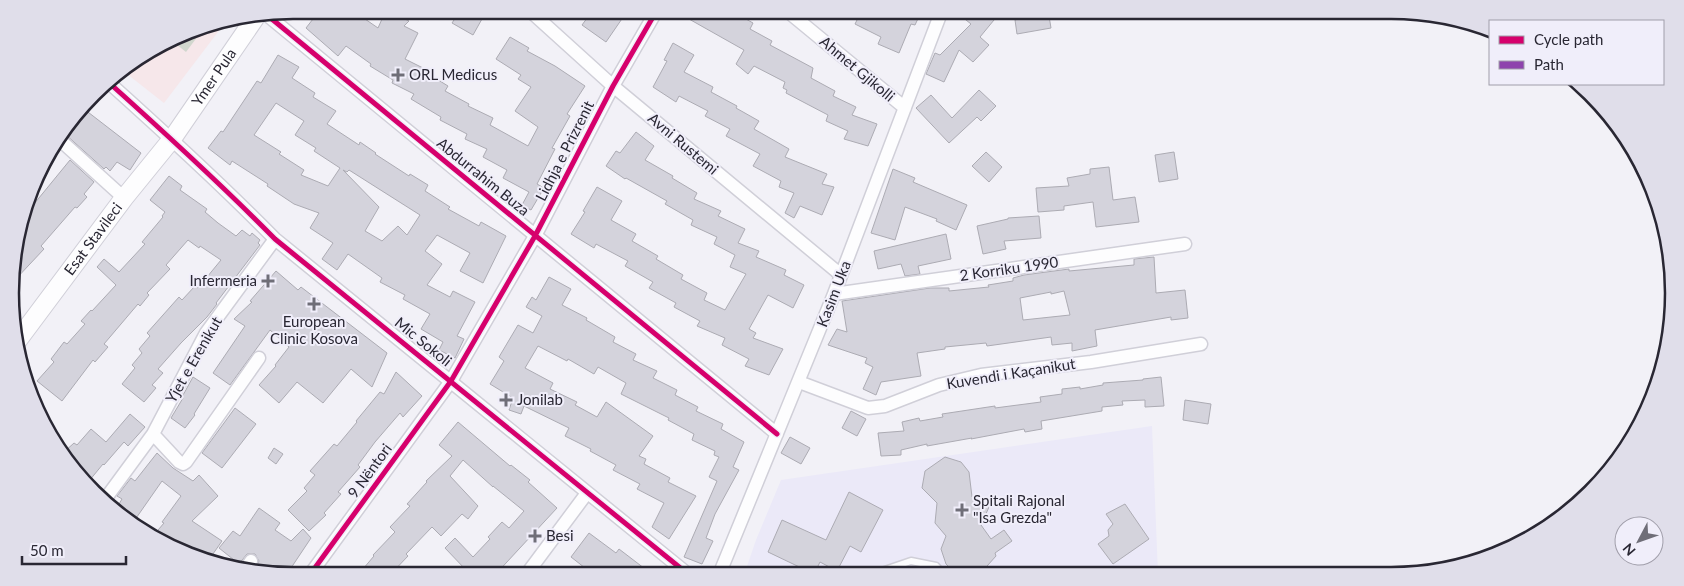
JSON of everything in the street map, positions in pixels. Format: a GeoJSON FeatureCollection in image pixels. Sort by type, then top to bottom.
{"type":"FeatureCollection","features":[{"type":"Feature","properties":{"kind":"street","name":"Abdurrahim Buza"},"geometry":{"type":"LineString","coordinates":[[272,19],[777,434]]}},
{"type":"Feature","properties":{"kind":"street","name":"Avni Rustemi"},"geometry":{"type":"LineString","coordinates":[[539,19],[613,86],[841,275]]}},
{"type":"Feature","properties":{"kind":"street","name":"Lidhja e Prizrenit"},"geometry":{"type":"LineString","coordinates":[[451,381],[535,236],[613,86],[652,19]]}},
{"type":"Feature","properties":{"kind":"street","name":"Ahmet Gjikolli"},"geometry":{"type":"LineString","coordinates":[[797,19],[905,108]]}},
{"type":"Feature","properties":{"kind":"street","name":"Kasim Uka"},"geometry":{"type":"LineString","coordinates":[[722,567],[834,294],[939,19]]}},
{"type":"Feature","properties":{"kind":"street","name":"Ymer Pula"},"geometry":{"type":"LineString","coordinates":[[172,139],[252,22]]}},
{"type":"Feature","properties":{"kind":"street","name":"Mic Sokoli"},"geometry":{"type":"LineString","coordinates":[[113,86],[239,202],[275,239],[679,567]]}},
{"type":"Feature","properties":{"kind":"street","name":"Esat Stavileci"},"geometry":{"type":"LineString","coordinates":[[22,335],[124,198],[172,139]]}},
{"type":"Feature","properties":{"kind":"street"},"geometry":{"type":"LineString","coordinates":[[64,143],[124,198]]}},
{"type":"Feature","properties":{"kind":"street","name":"Yjet e Erenikut"},"geometry":{"type":"LineString","coordinates":[[108,495],[153,434],[206,333],[275,239]]}},
{"type":"Feature","properties":{"kind":"street","name":"2 Korriku 1990"},"geometry":{"type":"LineString","coordinates":[[834,294],[1185,244]]}},
{"type":"Feature","properties":{"kind":"street","name":"Kuvendi i Kaçanikut"},"geometry":{"type":"LineString","coordinates":[[798,382],[868,408],[885,406],[939,385],[981,375],[1091,362],[1202,344]]}},
{"type":"Feature","properties":{"kind":"street"},"geometry":{"type":"LineString","coordinates":[[153,434],[179,462],[183,464],[186,462],[259,358]]}},
{"type":"Feature","properties":{"kind":"street","name":"9 Nëntori"},"geometry":{"type":"LineString","coordinates":[[316,567],[451,381]]}},
{"type":"Feature","properties":{"kind":"street"},"geometry":{"type":"LineString","coordinates":[[533,567],[586,493]]}},
{"type":"Feature","properties":{"kind":"lane"},"geometry":{"type":"LineString","coordinates":[[894,567],[912,561],[937,567]]}},
{"type":"Feature","properties":{"kind":"shaded area"},"geometry":{"type":"Polygon","coordinates":[[[221,28],[164,103],[127,74],[172,47],[221,28]]]}},
{"type":"Feature","properties":{"kind":"shaded area"},"geometry":{"type":"Polygon","coordinates":[[[198,36],[186,52],[177,45],[198,36]]]}},
{"type":"Feature","properties":{"kind":"shaded area","name":"Spitali Rajonal \"Isa Grezda\""},"geometry":{"type":"Polygon","coordinates":[[[1152,426],[1158,567],[747,567],[781,480],[1152,426]]]}},
{"type":"Feature","properties":{"kind":"building"},"geometry":{"type":"Polygon","coordinates":[[[313,19],[365,19],[378,28],[382,19],[405,19],[409,21],[404,26],[418,33],[405,59],[423,68],[422,70],[448,86],[445,91],[469,104],[468,106],[493,118],[490,125],[528,146],[538,127],[515,111],[531,87],[518,79],[521,75],[496,59],[510,37],[529,48],[527,51],[555,66],[585,86],[567,114],[570,116],[552,148],[555,149],[537,184],[544,188],[531,210],[522,205],[529,192],[503,178],[507,170],[483,157],[487,149],[465,139],[467,134],[440,120],[441,117],[411,99],[414,94],[392,83],[393,80],[370,66],[371,64],[346,46],[338,56],[306,28],[313,19]]]}},
{"type":"Feature","properties":{"kind":"building"},"geometry":{"type":"Polygon","coordinates":[[[452,19],[482,19],[473,35],[452,23],[454,20],[452,19]]]}},
{"type":"Feature","properties":{"kind":"building"},"geometry":{"type":"Polygon","coordinates":[[[586,19],[622,19],[606,42],[582,25],[586,19]]]}},
{"type":"Feature","properties":{"kind":"building"},"geometry":{"type":"Polygon","coordinates":[[[689,19],[746,19],[753,23],[750,29],[772,41],[770,45],[813,68],[811,78],[835,91],[833,96],[856,107],[852,115],[877,124],[868,146],[844,139],[848,131],[826,121],[828,115],[786,93],[787,90],[783,88],[785,82],[754,66],[748,74],[736,64],[744,50],[689,19]]]}},
{"type":"Feature","properties":{"kind":"building"},"geometry":{"type":"Polygon","coordinates":[[[855,19],[918,19],[915,25],[911,24],[899,53],[878,44],[881,37],[855,24],[857,20],[855,19]]]}},
{"type":"Feature","properties":{"kind":"building"},"geometry":{"type":"Polygon","coordinates":[[[965,19],[994,20],[980,37],[989,45],[973,62],[959,50],[944,82],[926,74],[935,53],[940,55],[971,24],[965,19]]]}},
{"type":"Feature","properties":{"kind":"building"},"geometry":{"type":"Polygon","coordinates":[[[1050,19],[1051,28],[1017,34],[1015,20],[1050,19]]]}},
{"type":"Feature","properties":{"kind":"building"},"geometry":{"type":"Polygon","coordinates":[[[673,43],[694,55],[684,72],[713,87],[711,92],[759,121],[754,129],[789,149],[785,157],[827,174],[822,184],[834,187],[822,215],[800,206],[794,218],[785,213],[794,193],[779,187],[781,181],[753,166],[760,154],[726,136],[730,129],[705,116],[708,111],[679,96],[676,102],[653,87],[667,61],[664,60],[673,43]]]}},
{"type":"Feature","properties":{"kind":"building"},"geometry":{"type":"Polygon","coordinates":[[[278,55],[299,67],[292,78],[315,93],[313,97],[336,111],[327,124],[359,145],[360,142],[409,176],[410,174],[428,185],[425,191],[450,207],[448,209],[479,226],[481,222],[506,236],[483,283],[460,271],[470,253],[437,235],[425,251],[442,264],[427,285],[450,297],[453,291],[475,302],[457,336],[464,339],[455,358],[439,350],[443,342],[421,329],[430,314],[403,299],[405,295],[380,282],[382,278],[348,254],[337,270],[322,259],[333,243],[310,228],[319,213],[294,204],[267,186],[268,184],[232,161],[230,165],[208,148],[221,131],[223,132],[257,81],[261,83],[278,55]],[[276,103],[254,135],[281,152],[279,154],[304,170],[301,175],[328,186],[340,168],[314,151],[316,148],[295,135],[304,121],[276,103]],[[343,170],[379,207],[365,231],[382,241],[398,226],[407,235],[420,215],[349,170],[347,172],[343,170]]]}},
{"type":"Feature","properties":{"kind":"building"},"geometry":{"type":"Polygon","coordinates":[[[979,90],[996,106],[981,121],[977,117],[949,143],[916,108],[931,95],[952,118],[979,90]]]}},
{"type":"Feature","properties":{"kind":"building"},"geometry":{"type":"Polygon","coordinates":[[[87,112],[141,153],[130,170],[117,162],[110,171],[106,167],[104,169],[68,137],[87,112]]]}},
{"type":"Feature","properties":{"kind":"building"},"geometry":{"type":"Polygon","coordinates":[[[636,132],[654,146],[645,160],[697,193],[694,199],[721,211],[718,216],[745,229],[738,243],[759,251],[756,257],[786,270],[784,275],[804,285],[793,308],[768,295],[749,329],[756,333],[753,338],[783,349],[769,375],[745,366],[749,359],[722,345],[725,338],[697,326],[700,321],[674,307],[676,303],[649,288],[653,282],[625,266],[628,261],[596,244],[594,248],[571,234],[585,212],[583,211],[597,187],[622,201],[611,220],[636,234],[632,241],[658,256],[656,259],[683,275],[681,279],[707,293],[704,300],[725,310],[746,274],[730,267],[735,255],[714,244],[717,237],[691,225],[693,220],[665,204],[667,201],[625,179],[606,166],[616,151],[620,153],[636,132]]]}},
{"type":"Feature","properties":{"kind":"building"},"geometry":{"type":"Polygon","coordinates":[[[986,152],[1002,167],[989,182],[972,166],[986,152]]]}},
{"type":"Feature","properties":{"kind":"building"},"geometry":{"type":"Polygon","coordinates":[[[1174,152],[1178,179],[1159,182],[1155,155],[1174,152]]]}},
{"type":"Feature","properties":{"kind":"building"},"geometry":{"type":"Polygon","coordinates":[[[70,160],[94,182],[84,194],[87,197],[77,208],[75,207],[41,246],[44,249],[19,276],[24,239],[33,205],[70,160]]]}},
{"type":"Feature","properties":{"kind":"building"},"geometry":{"type":"Polygon","coordinates":[[[1109,167],[1113,200],[1135,197],[1139,222],[1096,227],[1093,202],[1064,206],[1064,210],[1038,212],[1036,188],[1069,186],[1067,178],[1090,174],[1090,169],[1109,167]]]}},
{"type":"Feature","properties":{"kind":"building"},"geometry":{"type":"Polygon","coordinates":[[[893,169],[915,178],[913,182],[967,205],[956,230],[936,221],[937,219],[905,207],[895,240],[871,233],[893,169]]]}},
{"type":"Feature","properties":{"kind":"building"},"geometry":{"type":"Polygon","coordinates":[[[169,176],[182,186],[180,190],[207,209],[205,212],[218,223],[236,236],[242,230],[250,236],[252,233],[260,240],[258,243],[260,245],[207,317],[158,369],[163,373],[152,385],[156,388],[144,402],[122,384],[135,368],[132,365],[142,353],[139,349],[150,336],[147,333],[179,297],[182,300],[195,286],[198,288],[221,260],[188,240],[166,265],[170,269],[147,293],[149,295],[140,306],[138,304],[104,344],[108,347],[95,362],[93,360],[62,401],[37,381],[54,362],[51,359],[64,342],[67,344],[85,324],[81,321],[116,285],[97,267],[104,259],[119,272],[145,244],[142,242],[163,217],[165,212],[150,200],[169,176]]]}},
{"type":"Feature","properties":{"kind":"building"},"geometry":{"type":"Polygon","coordinates":[[[1039,216],[1041,238],[1004,241],[1006,249],[983,254],[977,226],[1008,218],[1039,216]]]}},
{"type":"Feature","properties":{"kind":"building"},"geometry":{"type":"Polygon","coordinates":[[[946,234],[951,259],[918,266],[920,274],[905,276],[901,264],[878,269],[874,251],[946,234]]]}},
{"type":"Feature","properties":{"kind":"building"},"geometry":{"type":"Polygon","coordinates":[[[1154,257],[1156,293],[1185,290],[1188,318],[1171,320],[1171,317],[1095,330],[1097,346],[1072,351],[1072,343],[1052,345],[1051,337],[987,346],[986,343],[945,347],[945,349],[917,353],[921,376],[881,382],[876,395],[863,389],[873,367],[865,363],[867,358],[828,345],[837,329],[847,332],[842,301],[930,288],[949,288],[949,291],[989,287],[988,285],[1013,281],[1013,278],[1024,275],[1069,269],[1069,271],[1134,265],[1134,259],[1154,257]],[[1064,291],[1020,298],[1023,320],[1070,315],[1064,291]]]}},
{"type":"Feature","properties":{"kind":"building"},"geometry":{"type":"Polygon","coordinates":[[[276,271],[298,290],[301,287],[387,353],[372,387],[351,369],[323,403],[297,382],[279,403],[259,385],[276,366],[289,347],[270,330],[230,385],[213,373],[245,326],[234,319],[252,302],[250,301],[276,271]]]}},
{"type":"Feature","properties":{"kind":"building"},"geometry":{"type":"Polygon","coordinates":[[[549,277],[571,289],[562,305],[587,318],[586,320],[615,337],[613,342],[636,354],[633,360],[657,371],[653,378],[677,390],[675,395],[698,407],[696,411],[723,424],[721,429],[744,442],[733,467],[739,470],[715,514],[706,538],[713,541],[702,564],[684,557],[717,481],[709,477],[719,457],[714,455],[715,451],[692,440],[694,434],[668,420],[669,418],[621,394],[626,383],[598,367],[594,374],[568,359],[567,361],[538,346],[525,368],[553,383],[550,389],[577,402],[575,405],[597,417],[606,402],[653,436],[639,456],[646,459],[644,464],[670,478],[668,482],[696,496],[669,539],[652,527],[664,503],[637,489],[640,484],[613,470],[616,465],[590,451],[591,449],[565,436],[569,428],[524,406],[521,414],[509,410],[513,398],[490,384],[504,361],[499,357],[518,325],[533,333],[542,316],[526,307],[532,297],[536,300],[549,277]]]}},
{"type":"Feature","properties":{"kind":"building"},"geometry":{"type":"Polygon","coordinates":[[[396,372],[422,396],[403,417],[400,413],[375,442],[358,465],[360,467],[338,492],[341,494],[324,513],[326,515],[309,531],[288,510],[307,491],[304,488],[315,475],[310,471],[334,444],[337,446],[380,392],[384,394],[396,372]]]}},
{"type":"Feature","properties":{"kind":"building"},"geometry":{"type":"Polygon","coordinates":[[[193,377],[210,388],[195,415],[185,428],[171,418],[193,377]]]}},
{"type":"Feature","properties":{"kind":"building"},"geometry":{"type":"Polygon","coordinates":[[[1161,377],[1164,406],[1145,407],[1145,400],[1122,401],[1123,405],[1102,407],[1102,411],[1041,421],[1042,429],[1025,432],[1024,429],[927,446],[927,444],[901,450],[901,455],[881,456],[878,433],[904,431],[902,422],[919,418],[920,421],[943,417],[942,414],[995,406],[995,408],[1041,402],[1040,397],[1062,394],[1062,389],[1080,387],[1080,389],[1103,385],[1103,383],[1161,377]]]}},
{"type":"Feature","properties":{"kind":"building"},"geometry":{"type":"Polygon","coordinates":[[[1185,400],[1211,404],[1208,424],[1183,420],[1185,400]]]}},
{"type":"Feature","properties":{"kind":"building"},"geometry":{"type":"Polygon","coordinates":[[[235,408],[256,424],[222,468],[202,453],[235,408]]]}},
{"type":"Feature","properties":{"kind":"building"},"geometry":{"type":"Polygon","coordinates":[[[851,411],[866,419],[857,436],[842,428],[851,411]]]}},
{"type":"Feature","properties":{"kind":"building"},"geometry":{"type":"Polygon","coordinates":[[[130,414],[145,427],[128,446],[124,442],[91,478],[68,449],[74,443],[77,445],[91,429],[106,442],[130,414]]]}},
{"type":"Feature","properties":{"kind":"building"},"geometry":{"type":"Polygon","coordinates":[[[458,422],[510,466],[530,480],[528,482],[557,508],[502,567],[463,567],[445,548],[455,538],[473,557],[490,539],[488,537],[502,522],[509,528],[524,511],[463,460],[450,476],[478,506],[468,519],[462,514],[441,536],[432,527],[406,554],[408,556],[398,567],[365,567],[373,555],[395,532],[390,527],[410,506],[407,504],[426,481],[452,456],[439,445],[458,422]]]}},
{"type":"Feature","properties":{"kind":"building"},"geometry":{"type":"Polygon","coordinates":[[[790,437],[810,448],[801,464],[781,453],[790,437]]]}},
{"type":"Feature","properties":{"kind":"building"},"geometry":{"type":"Polygon","coordinates":[[[274,448],[283,454],[276,464],[268,458],[274,448]]]}},
{"type":"Feature","properties":{"kind":"building"},"geometry":{"type":"Polygon","coordinates":[[[157,453],[173,468],[193,481],[199,475],[218,496],[192,521],[222,541],[212,555],[157,531],[181,496],[162,481],[136,518],[119,505],[122,499],[117,496],[131,478],[135,481],[157,453]]]}},
{"type":"Feature","properties":{"kind":"building"},"geometry":{"type":"Polygon","coordinates":[[[945,457],[961,462],[969,472],[972,497],[989,507],[981,525],[991,539],[1004,530],[1012,541],[995,553],[996,556],[986,567],[949,567],[946,564],[941,549],[946,536],[935,523],[937,503],[922,488],[925,471],[945,457]]]}},
{"type":"Feature","properties":{"kind":"building"},"geometry":{"type":"Polygon","coordinates":[[[849,492],[883,510],[861,552],[850,546],[839,567],[829,567],[820,562],[818,567],[799,567],[768,552],[782,520],[826,540],[849,492]]]}},
{"type":"Feature","properties":{"kind":"building"},"geometry":{"type":"Polygon","coordinates":[[[1125,504],[1149,539],[1113,564],[1098,544],[1109,536],[1108,530],[1113,524],[1106,514],[1125,504]]]}},
{"type":"Feature","properties":{"kind":"building"},"geometry":{"type":"Polygon","coordinates":[[[259,508],[280,523],[275,530],[291,541],[303,529],[311,538],[292,567],[275,567],[257,565],[259,561],[255,554],[247,554],[240,562],[235,561],[219,548],[233,531],[240,536],[259,508]]]}},
{"type":"Feature","properties":{"kind":"building"},"geometry":{"type":"Polygon","coordinates":[[[589,533],[616,553],[619,549],[643,567],[584,567],[571,557],[589,533]]]}},
{"type":"Feature","properties":{"kind":"cycle path"},"geometry":{"type":"LineString","coordinates":[[272,19],[777,434]]}},
{"type":"Feature","properties":{"kind":"cycle path"},"geometry":{"type":"LineString","coordinates":[[316,567],[451,381],[535,236],[613,86],[652,19]]}},
{"type":"Feature","properties":{"kind":"cycle path"},"geometry":{"type":"LineString","coordinates":[[113,86],[192,158],[275,239],[679,567]]}},
{"type":"Feature","properties":{"kind":"place","name":"ORL Medicus"},"geometry":{"type":"Point","coordinates":[398,75]}},
{"type":"Feature","properties":{"kind":"place","name":"Infermeria"},"geometry":{"type":"Point","coordinates":[268,281]}},
{"type":"Feature","properties":{"kind":"place","name":"European Clinic Kosova"},"geometry":{"type":"Point","coordinates":[314,304]}},
{"type":"Feature","properties":{"kind":"place","name":"Jonilab"},"geometry":{"type":"Point","coordinates":[506,400]}},
{"type":"Feature","properties":{"kind":"place","name":"Spitali Rajonal \"Isa Grezda\""},"geometry":{"type":"Point","coordinates":[962,510]}},
{"type":"Feature","properties":{"kind":"place","name":"Besi"},"geometry":{"type":"Point","coordinates":[535,536]}}]}
